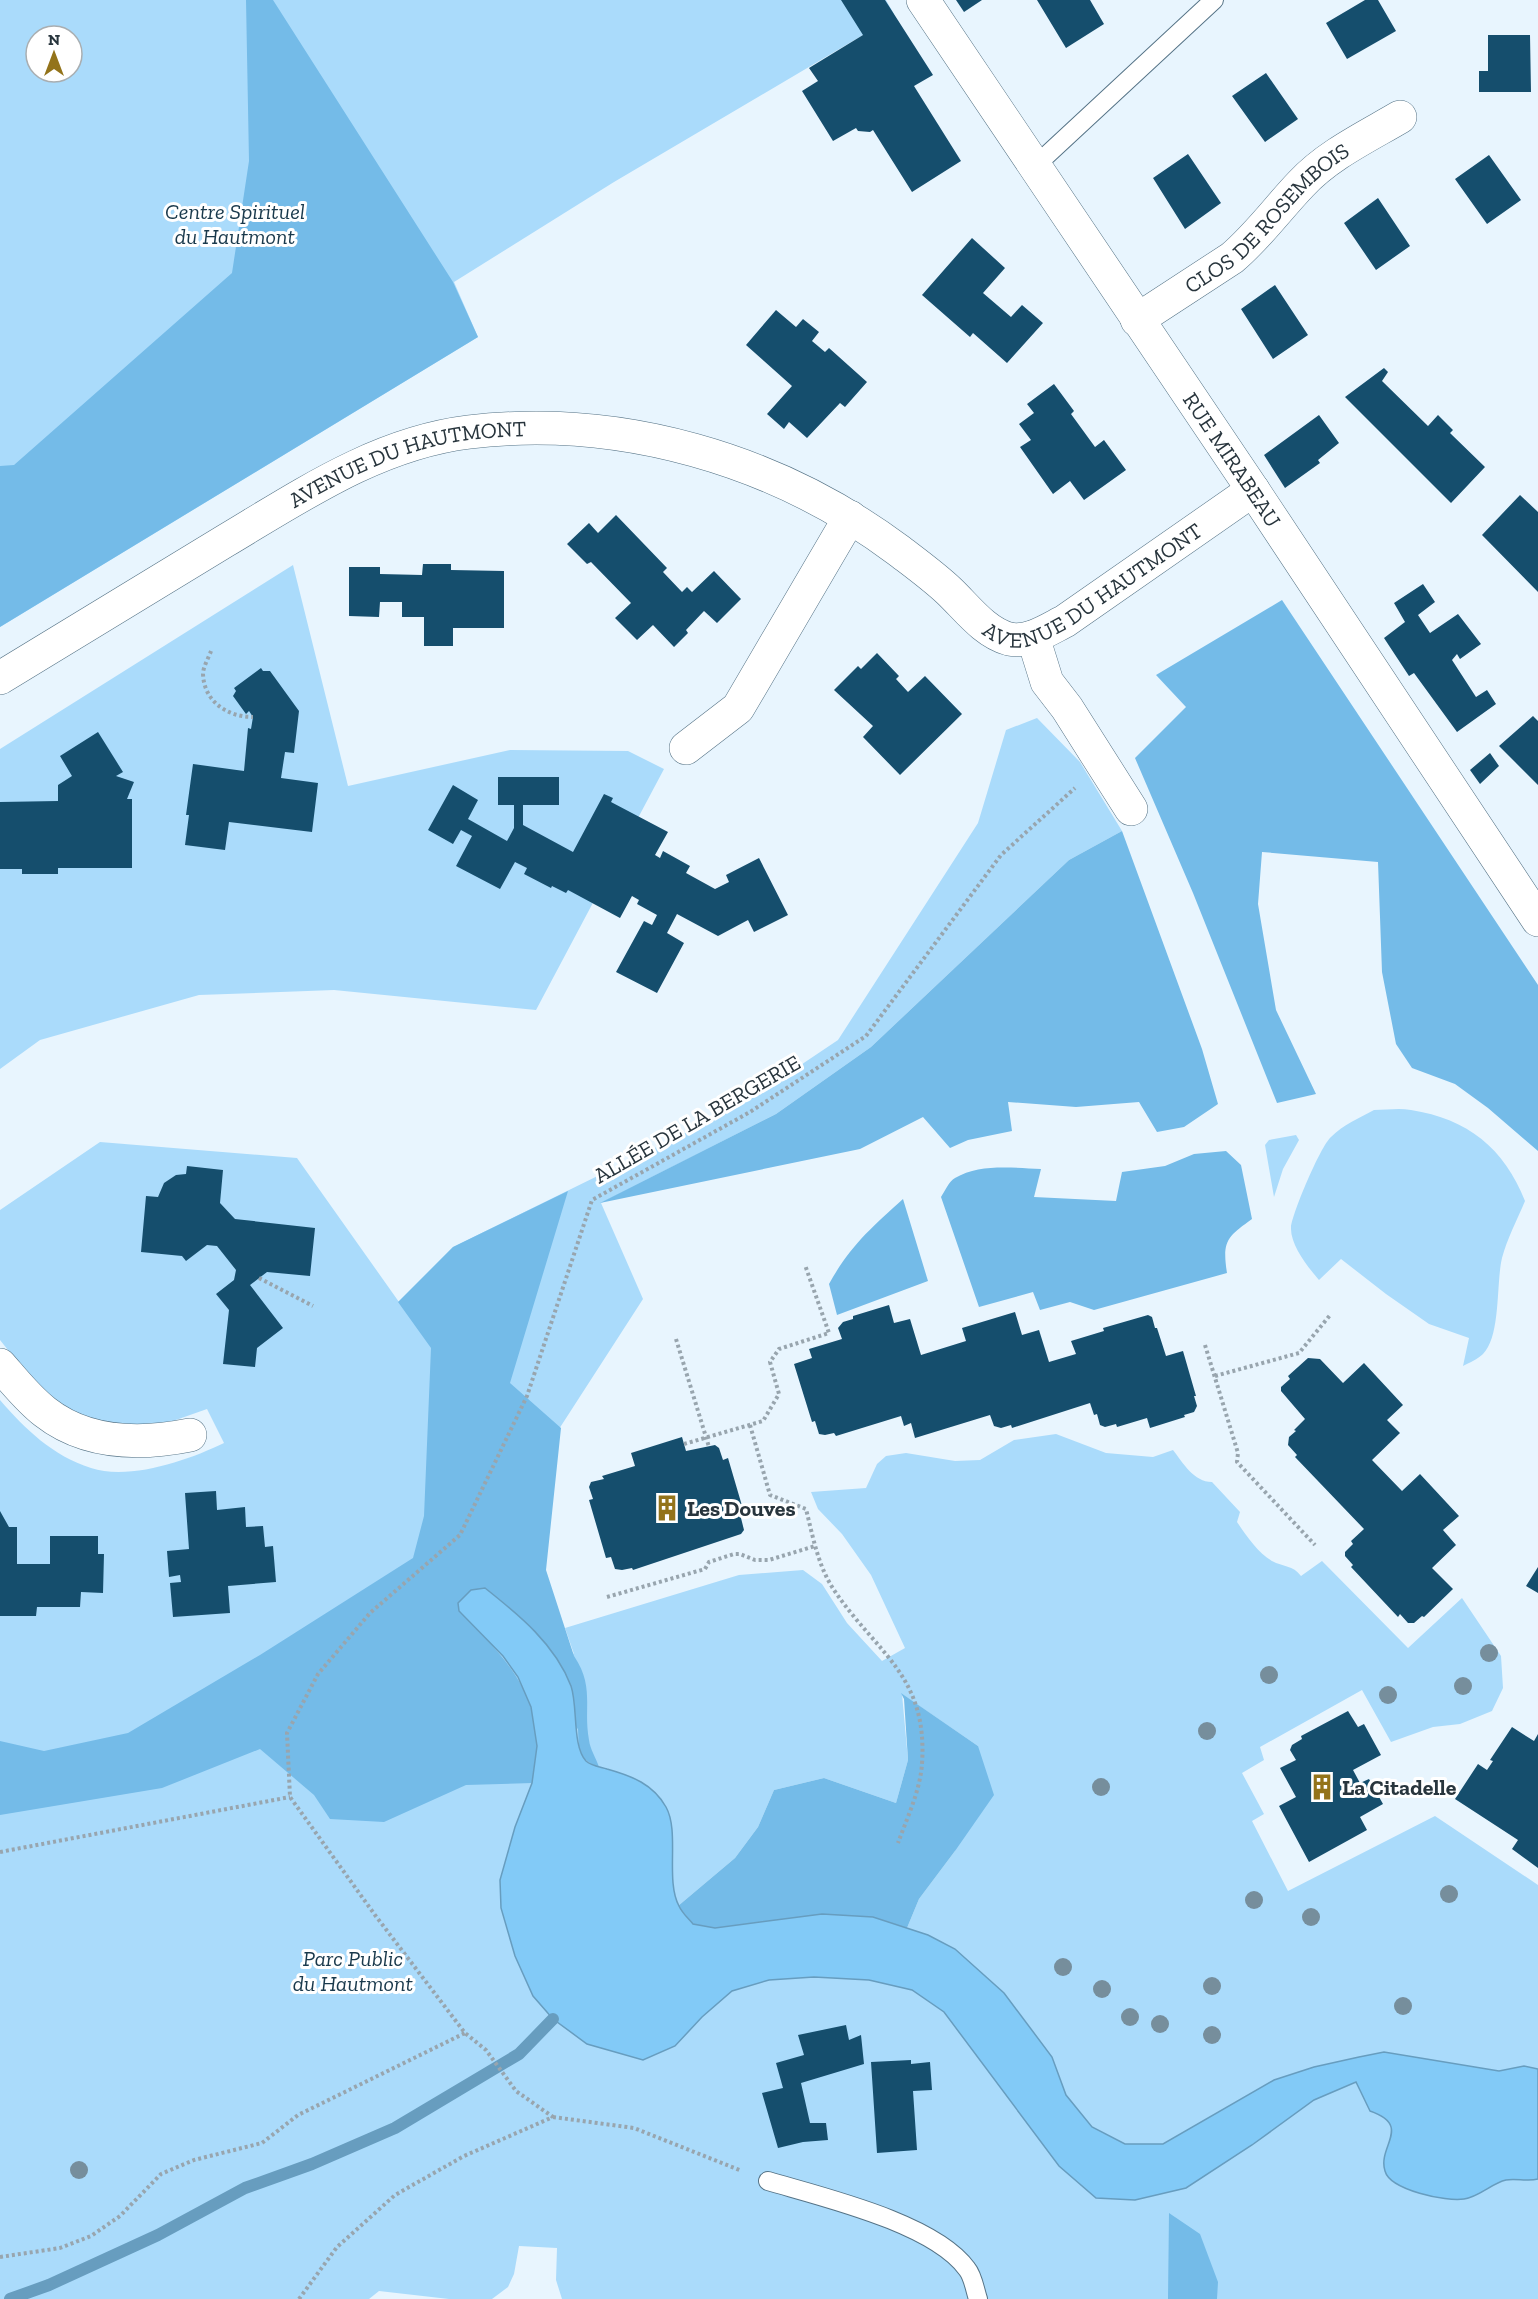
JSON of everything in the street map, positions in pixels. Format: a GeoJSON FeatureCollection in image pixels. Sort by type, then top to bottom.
{"type":"FeatureCollection","features":[{"type":"Feature","properties":{"kind":"street","name":"RUE MIRABEAU"},"geometry":{"type":"LineString","coordinates":[[923,0],[1253,490],[1538,920]]}},
{"type":"Feature","properties":{"kind":"street","name":"CLOS DE ROSEMBOIS"},"geometry":{"type":"LineString","coordinates":[[1137,320],[1232,258],[1246,246],[1316,170],[1400,117]]}},
{"type":"Feature","properties":{"kind":"street","name":"AVENUE DU HAUTMONT"},"geometry":{"type":"LineString","coordinates":[[0,678],[344,471],[413,443],[441,436],[535,428],[594,432],[646,439],[708,454],[741,465],[802,491],[850,517],[924,569],[990,630],[1011,639],[1033,637],[1065,621],[1253,490]]}},
{"type":"Feature","properties":{"kind":"street"},"geometry":{"type":"LineString","coordinates":[[686,748],[738,708],[850,517]]}},
{"type":"Feature","properties":{"kind":"street"},"geometry":{"type":"LineString","coordinates":[[1033,637],[1047,682],[1067,708],[1131,809]]}},
{"type":"Feature","properties":{"kind":"street"},"geometry":{"type":"LineString","coordinates":[[0,1365],[44,1411],[84,1434],[136,1442],[164,1441],[190,1436]]}},
{"type":"Feature","properties":{"kind":"lane"},"geometry":{"type":"LineString","coordinates":[[1034,167],[1214,0]]}},
{"type":"Feature","properties":{"kind":"lane"},"geometry":{"type":"LineString","coordinates":[[768,2181],[850,2205],[911,2228],[942,2245],[968,2270],[978,2299]]}},
{"type":"Feature","properties":{"kind":"path"},"geometry":{"type":"LineString","coordinates":[[211,651],[203,673],[208,690],[219,708],[232,714],[253,717]]}},
{"type":"Feature","properties":{"kind":"path","name":"ALLÉE DE LA BERGERIE"},"geometry":{"type":"LineString","coordinates":[[290,1797],[287,1732],[318,1674],[370,1613],[460,1535],[528,1396],[592,1200],[750,1112],[866,1036],[1001,855],[1103,764]]}},
{"type":"Feature","properties":{"kind":"path"},"geometry":{"type":"LineString","coordinates":[[684,1444],[764,1421],[778,1394],[770,1362],[778,1350],[830,1333],[805,1265]]}},
{"type":"Feature","properties":{"kind":"path"},"geometry":{"type":"LineString","coordinates":[[259,1278],[313,1306]]}},
{"type":"Feature","properties":{"kind":"path"},"geometry":{"type":"LineString","coordinates":[[1215,1376],[1299,1353],[1331,1314]]}},
{"type":"Feature","properties":{"kind":"path"},"geometry":{"type":"LineString","coordinates":[[676,1339],[709,1447]]}},
{"type":"Feature","properties":{"kind":"path"},"geometry":{"type":"LineString","coordinates":[[1205,1345],[1238,1454],[1237,1462],[1315,1545]]}},
{"type":"Feature","properties":{"kind":"path"},"geometry":{"type":"LineString","coordinates":[[750,1425],[770,1495],[806,1509],[820,1564],[834,1591],[896,1666],[912,1692],[922,1724],[922,1766],[911,1808],[898,1843]]}},
{"type":"Feature","properties":{"kind":"path"},"geometry":{"type":"LineString","coordinates":[[607,1597],[705,1569],[709,1562],[734,1554],[755,1560],[769,1560],[815,1546]]}},
{"type":"Feature","properties":{"kind":"path"},"geometry":{"type":"LineString","coordinates":[[0,1852],[290,1797],[375,1916],[465,2034],[486,2050],[516,2091],[553,2117],[634,2128],[768,2181]]}},
{"type":"Feature","properties":{"kind":"path"},"geometry":{"type":"LineString","coordinates":[[0,2257],[60,2248],[91,2236],[120,2216],[161,2174],[194,2160],[262,2143],[298,2115],[465,2034]]}},
{"type":"Feature","properties":{"kind":"path"},"geometry":{"type":"LineString","coordinates":[[299,2299],[337,2247],[395,2195],[464,2156],[553,2117]]}},
{"type":"Feature","properties":{"kind":"green space","name":"Centre Spirituel du Hautmont"},"geometry":{"type":"Polygon","coordinates":[[[0,0],[886,0],[894,14],[863,35],[614,182],[454,282],[478,337],[0,627],[0,0]]]}},
{"type":"Feature","properties":{"kind":"green space"},"geometry":{"type":"Polygon","coordinates":[[[293,565],[348,786],[510,750],[628,751],[664,769],[536,1010],[334,990],[199,995],[40,1040],[0,1069],[0,749],[293,565]]]}},
{"type":"Feature","properties":{"kind":"green space","name":"Parc Public du Hautmont"},"geometry":{"type":"Polygon","coordinates":[[[1037,718],[1080,762],[1122,831],[1069,860],[871,1047],[776,1114],[601,1203],[643,1299],[475,1559],[574,1654],[565,1628],[739,1575],[803,1570],[822,1584],[847,1623],[882,1661],[905,1648],[871,1575],[842,1534],[818,1509],[811,1492],[866,1488],[877,1464],[886,1456],[906,1453],[955,1461],[980,1460],[1014,1440],[1056,1434],[1106,1453],[1153,1457],[1173,1450],[1194,1475],[1212,1482],[1240,1512],[1237,1522],[1261,1553],[1276,1563],[1295,1570],[1301,1576],[1322,1561],[1408,1648],[1462,1598],[1501,1656],[1503,1688],[1492,1711],[1460,1724],[1433,1727],[1391,1742],[1362,1690],[1260,1747],[1264,1760],[1242,1773],[1264,1814],[1252,1821],[1288,1891],[1435,1816],[1538,1885],[1538,2299],[562,2299],[556,2280],[557,2248],[519,2246],[514,2274],[508,2287],[492,2299],[449,2299],[379,2291],[369,2299],[0,2299],[0,1400],[19,1421],[52,1449],[77,1463],[106,1471],[123,1472],[159,1467],[194,1456],[224,1443],[207,1409],[156,1427],[83,1421],[43,1394],[0,1340],[0,1210],[100,1142],[297,1158],[399,1302],[453,1247],[738,1107],[838,1040],[978,823],[1006,730],[1037,718]],[[902,1694],[908,1760],[896,1803],[824,1778],[774,1790],[758,1827],[735,1858],[678,1906],[907,1928],[919,1899],[955,1851],[978,1746],[902,1694]]]}},
{"type":"Feature","properties":{"kind":"green space"},"geometry":{"type":"Polygon","coordinates":[[[1397,1109],[1431,1114],[1467,1129],[1495,1151],[1516,1182],[1525,1201],[1502,1258],[1495,1322],[1489,1346],[1481,1356],[1463,1366],[1469,1338],[1429,1324],[1341,1259],[1319,1280],[1293,1241],[1291,1227],[1297,1208],[1326,1143],[1351,1122],[1374,1110],[1397,1109]]]}},
{"type":"Feature","properties":{"kind":"green space"},"geometry":{"type":"Polygon","coordinates":[[[1296,1135],[1299,1140],[1283,1169],[1274,1197],[1265,1145],[1269,1140],[1296,1135]]]}},
{"type":"Feature","properties":{"kind":"shaded area"},"geometry":{"type":"Polygon","coordinates":[[[246,0],[273,0],[453,282],[478,337],[0,627],[0,466],[14,465],[232,273],[249,161],[246,0]]]}},
{"type":"Feature","properties":{"kind":"shaded area"},"geometry":{"type":"Polygon","coordinates":[[[1282,600],[1538,985],[1538,1151],[1488,1108],[1455,1084],[1412,1068],[1396,1044],[1382,972],[1378,862],[1262,852],[1258,904],[1276,1010],[1316,1094],[1277,1103],[1193,893],[1135,758],[1186,707],[1156,675],[1282,600]]]}},
{"type":"Feature","properties":{"kind":"shaded area"},"geometry":{"type":"Polygon","coordinates":[[[1122,831],[1202,1049],[1218,1104],[1184,1127],[1157,1132],[1139,1102],[1076,1107],[1008,1102],[1012,1131],[968,1140],[950,1148],[923,1117],[860,1149],[600,1203],[776,1114],[871,1047],[1069,860],[1122,831]]]}},
{"type":"Feature","properties":{"kind":"shaded area"},"geometry":{"type":"Polygon","coordinates":[[[1226,1151],[1241,1165],[1252,1219],[1228,1241],[1225,1254],[1227,1273],[1094,1310],[1070,1302],[1040,1310],[1033,1292],[979,1307],[941,1197],[953,1179],[965,1173],[986,1168],[1041,1169],[1034,1197],[1116,1201],[1122,1172],[1165,1166],[1194,1154],[1226,1151]]]}},
{"type":"Feature","properties":{"kind":"shaded area"},"geometry":{"type":"Polygon","coordinates":[[[568,1191],[510,1383],[561,1428],[546,1570],[574,1656],[584,1678],[589,1740],[599,1767],[583,1757],[579,1748],[578,1729],[459,1611],[501,1656],[523,1688],[535,1725],[537,1747],[532,1783],[466,1785],[384,1822],[330,1819],[314,1795],[260,1749],[162,1788],[0,1815],[0,1741],[44,1751],[128,1733],[260,1655],[413,1558],[424,1516],[431,1348],[398,1302],[453,1247],[568,1191]]]}},
{"type":"Feature","properties":{"kind":"shaded area"},"geometry":{"type":"Polygon","coordinates":[[[903,1199],[928,1281],[837,1315],[829,1284],[853,1248],[903,1199]]]}},
{"type":"Feature","properties":{"kind":"shaded area"},"geometry":{"type":"Polygon","coordinates":[[[485,1588],[535,1631],[556,1657],[571,1686],[579,1746],[586,1761],[641,1782],[655,1792],[666,1807],[672,1829],[675,1895],[680,1909],[693,1924],[715,1928],[822,1914],[873,1917],[928,1935],[955,1949],[1004,1993],[1052,2057],[1066,2095],[1092,2127],[1125,2144],[1163,2144],[1274,2080],[1314,2067],[1384,2052],[1499,2071],[1524,2066],[1538,2069],[1538,2179],[1506,2180],[1464,2199],[1445,2199],[1397,2184],[1389,2178],[1384,2162],[1392,2130],[1383,2117],[1370,2111],[1356,2082],[1314,2100],[1252,2145],[1186,2188],[1135,2200],[1096,2198],[1059,2166],[944,2012],[912,1990],[869,1980],[814,1977],[769,1980],[732,1991],[702,2017],[675,2046],[643,2060],[587,2044],[553,2019],[533,1996],[515,1956],[501,1908],[500,1880],[515,1827],[532,1783],[537,1746],[531,1707],[518,1677],[503,1656],[459,1611],[458,1603],[471,1590],[485,1588]]]}},
{"type":"Feature","properties":{"kind":"shaded area"},"geometry":{"type":"Polygon","coordinates":[[[901,1693],[978,1746],[994,1795],[919,1899],[907,1928],[879,1919],[768,1921],[715,1928],[693,1924],[678,1906],[735,1858],[758,1827],[774,1790],[824,1778],[896,1803],[908,1760],[904,1699],[901,1693]]]}},
{"type":"Feature","properties":{"kind":"shaded area"},"geometry":{"type":"Polygon","coordinates":[[[1169,2213],[1200,2234],[1218,2282],[1217,2299],[1168,2299],[1169,2213]]]}},
{"type":"Feature","properties":{"kind":"building"},"geometry":{"type":"Polygon","coordinates":[[[841,0],[885,0],[933,75],[914,86],[961,161],[912,192],[873,130],[858,131],[856,128],[833,141],[802,91],[818,81],[809,68],[863,35],[841,0]]]}},
{"type":"Feature","properties":{"kind":"building"},"geometry":{"type":"Polygon","coordinates":[[[956,0],[982,0],[964,12],[956,0]]]}},
{"type":"Feature","properties":{"kind":"building"},"geometry":{"type":"Polygon","coordinates":[[[1037,0],[1090,0],[1104,24],[1066,48],[1037,0]]]}},
{"type":"Feature","properties":{"kind":"building"},"geometry":{"type":"Polygon","coordinates":[[[1365,0],[1378,0],[1396,31],[1347,59],[1326,23],[1365,0]]]}},
{"type":"Feature","properties":{"kind":"building"},"geometry":{"type":"Polygon","coordinates":[[[1488,35],[1530,35],[1531,92],[1479,92],[1479,71],[1488,71],[1488,35]]]}},
{"type":"Feature","properties":{"kind":"building"},"geometry":{"type":"Polygon","coordinates":[[[1266,73],[1298,119],[1265,142],[1232,96],[1266,73]]]}},
{"type":"Feature","properties":{"kind":"building"},"geometry":{"type":"Polygon","coordinates":[[[1188,154],[1221,203],[1185,229],[1153,178],[1188,154]]]}},
{"type":"Feature","properties":{"kind":"building"},"geometry":{"type":"Polygon","coordinates":[[[1489,155],[1521,200],[1487,224],[1455,179],[1489,155]]]}},
{"type":"Feature","properties":{"kind":"building"},"geometry":{"type":"Polygon","coordinates":[[[1378,198],[1410,246],[1376,270],[1344,223],[1378,198]]]}},
{"type":"Feature","properties":{"kind":"building"},"geometry":{"type":"Polygon","coordinates":[[[972,238],[1005,268],[983,293],[1011,317],[1022,305],[1043,323],[1007,363],[973,333],[970,337],[922,295],[972,238]]]}},
{"type":"Feature","properties":{"kind":"building"},"geometry":{"type":"Polygon","coordinates":[[[1275,285],[1308,335],[1273,359],[1241,309],[1275,285]]]}},
{"type":"Feature","properties":{"kind":"building"},"geometry":{"type":"Polygon","coordinates":[[[776,310],[796,327],[803,319],[819,332],[812,341],[825,352],[829,348],[867,382],[845,407],[840,403],[807,438],[789,422],[784,429],[767,414],[792,386],[746,345],[776,310]]]}},
{"type":"Feature","properties":{"kind":"building"},"geometry":{"type":"Polygon","coordinates":[[[1384,368],[1388,372],[1382,381],[1428,426],[1438,415],[1453,430],[1450,433],[1485,467],[1451,503],[1345,397],[1384,368]]]}},
{"type":"Feature","properties":{"kind":"building"},"geometry":{"type":"Polygon","coordinates":[[[1054,384],[1074,411],[1071,414],[1095,447],[1104,440],[1126,470],[1084,500],[1070,481],[1053,494],[1020,447],[1031,440],[1019,424],[1034,413],[1027,404],[1054,384]]]}},
{"type":"Feature","properties":{"kind":"building"},"geometry":{"type":"Polygon","coordinates":[[[1319,415],[1339,443],[1318,460],[1320,463],[1285,488],[1264,455],[1319,415]]]}},
{"type":"Feature","properties":{"kind":"building"},"geometry":{"type":"Polygon","coordinates":[[[1520,495],[1538,512],[1538,592],[1482,535],[1520,495]]]}},
{"type":"Feature","properties":{"kind":"building"},"geometry":{"type":"Polygon","coordinates":[[[616,515],[667,568],[663,572],[682,592],[687,587],[692,592],[714,571],[741,599],[717,623],[704,611],[674,647],[653,625],[637,640],[615,618],[631,603],[591,562],[587,564],[567,544],[589,523],[598,533],[616,515]]]}},
{"type":"Feature","properties":{"kind":"building"},"geometry":{"type":"Polygon","coordinates":[[[423,564],[451,564],[451,570],[504,571],[504,628],[453,628],[453,646],[424,646],[424,617],[402,617],[402,602],[380,602],[379,617],[349,616],[349,567],[380,567],[380,574],[422,575],[423,564]]]}},
{"type":"Feature","properties":{"kind":"building"},"geometry":{"type":"Polygon","coordinates":[[[1423,584],[1435,602],[1418,615],[1430,633],[1458,614],[1481,644],[1460,659],[1457,654],[1452,660],[1476,697],[1487,690],[1496,704],[1457,732],[1414,673],[1409,676],[1384,638],[1405,622],[1394,603],[1423,584]]]}},
{"type":"Feature","properties":{"kind":"building"},"geometry":{"type":"Polygon","coordinates":[[[877,653],[899,676],[896,679],[908,692],[925,676],[962,714],[900,775],[863,737],[873,726],[834,690],[858,666],[861,669],[877,653]]]}},
{"type":"Feature","properties":{"kind":"building"},"geometry":{"type":"Polygon","coordinates":[[[261,668],[263,671],[270,671],[299,711],[294,753],[285,752],[281,778],[318,783],[312,832],[229,822],[225,850],[185,845],[189,815],[186,815],[193,764],[244,771],[248,728],[251,729],[253,717],[249,711],[246,714],[233,696],[236,691],[234,688],[261,668]]]}},
{"type":"Feature","properties":{"kind":"building"},"geometry":{"type":"Polygon","coordinates":[[[1533,716],[1538,721],[1538,785],[1499,746],[1533,716]]]}},
{"type":"Feature","properties":{"kind":"building"},"geometry":{"type":"Polygon","coordinates":[[[98,732],[123,772],[116,776],[134,782],[127,799],[132,799],[132,868],[58,868],[58,874],[22,874],[22,869],[0,869],[0,802],[58,801],[58,785],[72,776],[60,756],[98,732]]]}},
{"type":"Feature","properties":{"kind":"building"},"geometry":{"type":"Polygon","coordinates":[[[1490,753],[1499,766],[1480,784],[1470,770],[1490,753]]]}},
{"type":"Feature","properties":{"kind":"building"},"geometry":{"type":"Polygon","coordinates":[[[498,777],[559,777],[559,805],[523,805],[523,825],[573,852],[604,794],[613,798],[611,802],[668,832],[655,855],[660,858],[663,851],[690,866],[686,873],[715,889],[729,882],[726,875],[759,858],[788,915],[754,932],[748,920],[718,936],[677,914],[667,933],[684,943],[657,993],[616,972],[644,921],[652,925],[657,915],[637,904],[639,900],[632,896],[620,918],[568,890],[566,893],[552,886],[551,888],[524,874],[527,868],[515,862],[500,889],[456,866],[472,836],[461,830],[453,844],[428,830],[453,785],[478,800],[468,819],[507,841],[514,828],[514,805],[498,805],[498,777]]]}},
{"type":"Feature","properties":{"kind":"building"},"geometry":{"type":"Polygon","coordinates":[[[187,1166],[223,1170],[220,1203],[235,1219],[315,1228],[310,1276],[267,1272],[250,1285],[283,1328],[257,1348],[255,1367],[223,1364],[229,1310],[216,1294],[234,1280],[236,1270],[217,1246],[207,1245],[186,1261],[182,1256],[141,1252],[146,1196],[158,1197],[164,1183],[176,1175],[186,1174],[187,1166]]]}},
{"type":"Feature","properties":{"kind":"building"},"geometry":{"type":"Polygon","coordinates":[[[889,1305],[894,1323],[910,1319],[921,1355],[966,1341],[962,1328],[1015,1312],[1022,1335],[1039,1330],[1049,1362],[1076,1354],[1071,1341],[1104,1331],[1103,1328],[1148,1315],[1152,1317],[1155,1328],[1157,1328],[1166,1356],[1183,1351],[1197,1406],[1194,1412],[1184,1415],[1185,1417],[1150,1428],[1147,1418],[1117,1427],[1116,1424],[1105,1427],[1100,1425],[1097,1414],[1094,1415],[1090,1403],[1012,1428],[1011,1425],[1001,1428],[994,1426],[990,1415],[915,1438],[911,1423],[904,1426],[901,1416],[836,1436],[834,1433],[819,1434],[815,1421],[812,1422],[794,1364],[812,1358],[809,1349],[842,1339],[838,1328],[843,1322],[853,1319],[853,1316],[889,1305]]]}},
{"type":"Feature","properties":{"kind":"building"},"geometry":{"type":"Polygon","coordinates":[[[1308,1358],[1320,1359],[1343,1383],[1364,1363],[1403,1405],[1387,1420],[1400,1433],[1372,1460],[1402,1491],[1420,1474],[1459,1516],[1443,1530],[1456,1545],[1432,1568],[1453,1589],[1424,1617],[1422,1616],[1414,1623],[1408,1623],[1400,1614],[1398,1617],[1351,1567],[1353,1565],[1345,1556],[1345,1552],[1353,1544],[1351,1541],[1364,1529],[1295,1457],[1297,1455],[1288,1445],[1289,1437],[1305,1419],[1281,1391],[1281,1387],[1290,1379],[1288,1376],[1308,1358]]]}},
{"type":"Feature","properties":{"kind":"building","name":"Les Douves"},"geometry":{"type":"Polygon","coordinates":[[[682,1437],[686,1451],[715,1445],[719,1448],[723,1460],[728,1458],[745,1516],[741,1518],[744,1530],[741,1534],[633,1570],[632,1568],[615,1569],[611,1557],[606,1558],[589,1500],[593,1499],[589,1487],[591,1482],[604,1479],[602,1476],[635,1466],[631,1453],[682,1437]]]}},
{"type":"Feature","properties":{"kind":"building"},"geometry":{"type":"Polygon","coordinates":[[[216,1491],[217,1510],[245,1507],[246,1527],[263,1526],[265,1547],[273,1546],[276,1582],[228,1586],[230,1613],[173,1617],[170,1583],[181,1582],[180,1575],[169,1577],[167,1551],[189,1549],[185,1493],[216,1491]]]}},
{"type":"Feature","properties":{"kind":"building"},"geometry":{"type":"Polygon","coordinates":[[[0,1511],[9,1527],[17,1527],[17,1564],[50,1564],[50,1536],[98,1536],[98,1554],[104,1554],[103,1593],[81,1592],[80,1607],[37,1607],[36,1616],[0,1616],[0,1511]]]}},
{"type":"Feature","properties":{"kind":"building"},"geometry":{"type":"Polygon","coordinates":[[[1538,1567],[1538,1593],[1526,1586],[1538,1567]]]}},
{"type":"Feature","properties":{"kind":"building","name":"La Citadelle"},"geometry":{"type":"Polygon","coordinates":[[[1348,1711],[1358,1727],[1364,1724],[1381,1755],[1353,1770],[1360,1783],[1369,1779],[1383,1804],[1360,1817],[1367,1830],[1309,1862],[1279,1806],[1296,1797],[1280,1768],[1296,1760],[1290,1750],[1292,1745],[1302,1739],[1301,1736],[1348,1711]]]}},
{"type":"Feature","properties":{"kind":"building"},"geometry":{"type":"Polygon","coordinates":[[[1512,1727],[1534,1741],[1538,1734],[1538,1868],[1512,1849],[1518,1840],[1455,1799],[1478,1764],[1487,1770],[1493,1761],[1490,1760],[1512,1727]]]}},
{"type":"Feature","properties":{"kind":"building"},"geometry":{"type":"Polygon","coordinates":[[[846,2025],[849,2040],[861,2035],[864,2064],[801,2083],[810,2123],[826,2123],[828,2140],[803,2142],[778,2148],[762,2093],[783,2088],[776,2063],[804,2055],[798,2035],[846,2025]]]}},
{"type":"Feature","properties":{"kind":"building"},"geometry":{"type":"Polygon","coordinates":[[[911,2060],[911,2064],[930,2062],[932,2090],[913,2091],[917,2150],[877,2153],[871,2062],[911,2060]]]}},
{"type":"Feature","properties":{"kind":"waterway"},"geometry":{"type":"LineString","coordinates":[[10,2299],[49,2285],[158,2235],[245,2188],[312,2164],[395,2128],[519,2054],[553,2019]]}},
{"type":"Feature","properties":{"kind":"place","name":"Les Douves"},"geometry":{"type":"Point","coordinates":[667,1508]}},
{"type":"Feature","properties":{"kind":"place","name":"La Citadelle"},"geometry":{"type":"Point","coordinates":[1322,1787]}}]}
